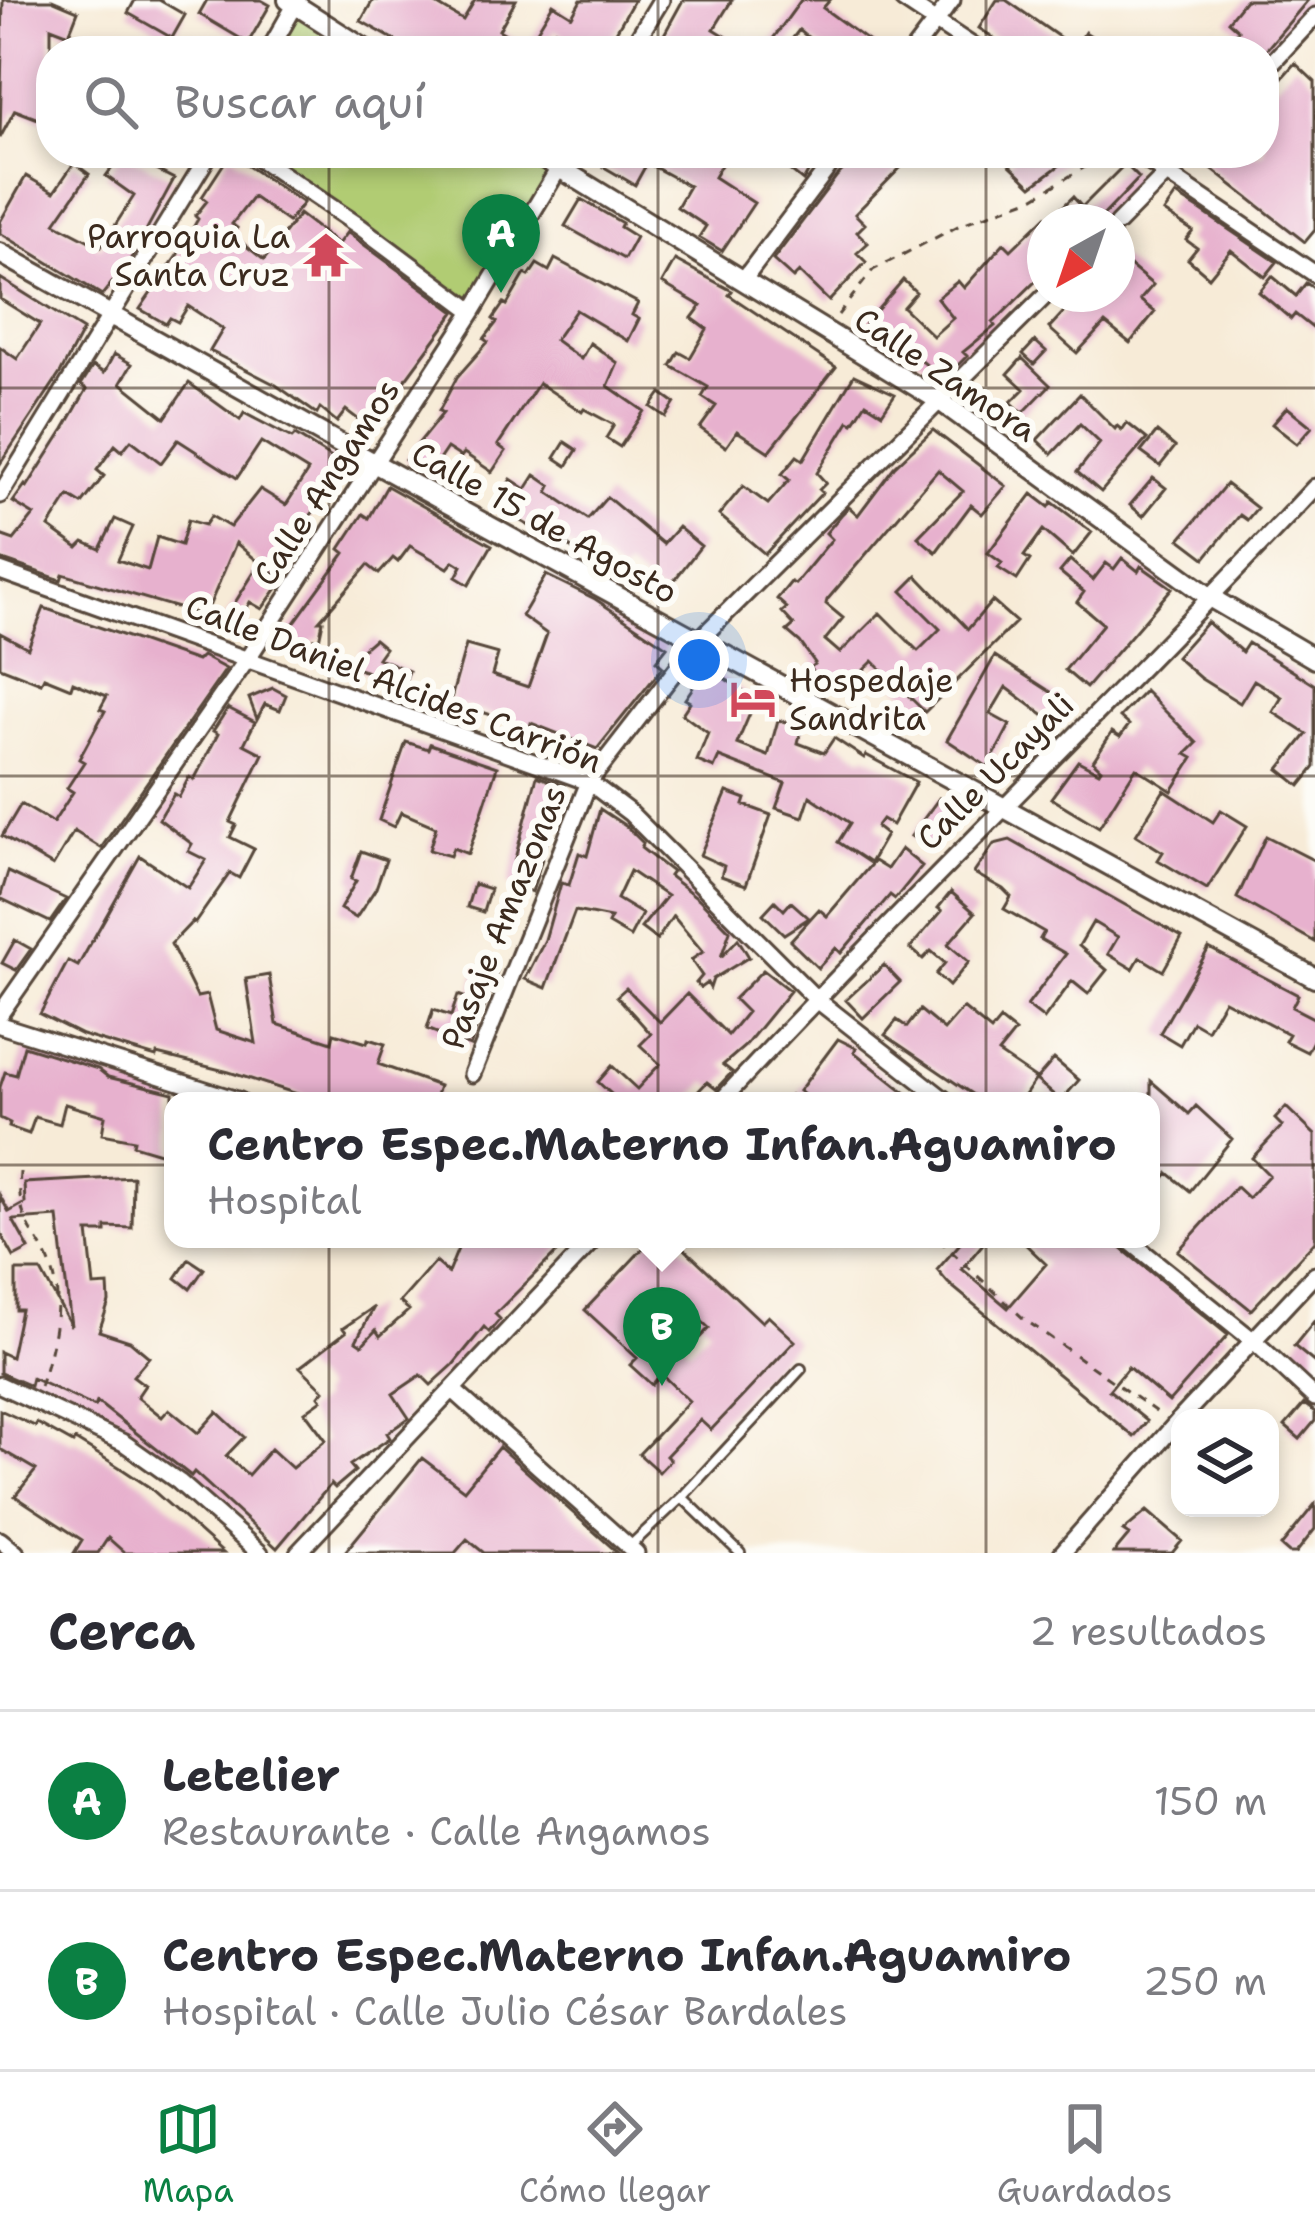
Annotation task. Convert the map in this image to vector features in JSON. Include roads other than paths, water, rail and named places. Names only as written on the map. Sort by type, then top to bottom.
[{"type":"street","points":[[639,36],[661,0]]},
{"type":"street","points":[[903,0],[957,36]]},
{"type":"street","points":[[925,36],[952,0]]},
{"type":"street","points":[[277,36],[294,2],[345,36]]},
{"type":"street","points":[[1279,54],[1315,16]]},
{"type":"street","points":[[0,495],[201,168]]},
{"type":"street","points":[[273,168],[473,311]]},
{"type":"street","name":"Calle Angamos","points":[[0,1014],[248,658],[473,311],[558,168]]},
{"type":"street","name":"Calle Zamora","points":[[575,168],[940,401],[1211,598],[1315,659]]},
{"type":"street","points":[[744,279],[827,168]]},
{"type":"street","points":[[1160,168],[1315,274]]},
{"type":"street","points":[[1135,206],[1173,168]]},
{"type":"street","name":"Calle 15 de Agosto","points":[[0,253],[1315,978]]},
{"type":"street","name":"Pasaje Amazonas","points":[[472,1074],[589,782],[699,640],[1029,312]]},
{"type":"street","name":"Calle Ucayali","points":[[729,1092],[1000,807],[1211,598],[1315,487]]},
{"type":"street","name":"Calle Daniel Alcides Carrión","points":[[0,571],[589,782],[630,813],[816,998],[935,1092]]},
{"type":"street","points":[[0,1025],[212,1092]]},
{"type":"street","points":[[298,1553],[586,1248]]},
{"type":"street","points":[[1138,1248],[1315,1397]]},
{"type":"street","points":[[1191,1409],[1315,1274]]},
{"type":"street","points":[[0,1385],[124,1443],[178,1482],[260,1553]]},
{"type":"street","points":[[453,1390],[633,1550]]},
{"type":"street","points":[[1062,1553],[1171,1430]]},
{"type":"street","points":[[0,1540],[16,1553]]},
{"type":"lane","points":[[633,1550],[801,1369]]},
{"type":"lane","points":[[682,1497],[740,1553]]},
{"type":"place","name":"Parroquia La Santa Cruz","points":[[326,255]]},
{"type":"place","name":"Letelier","points":[[501,293]]},
{"type":"place","name":"Hospedaje Sandrita","points":[[753,699]]},
{"type":"place","name":"Centro Espec.Materno Infan.Aguamiro","points":[[662,1386]]}]
